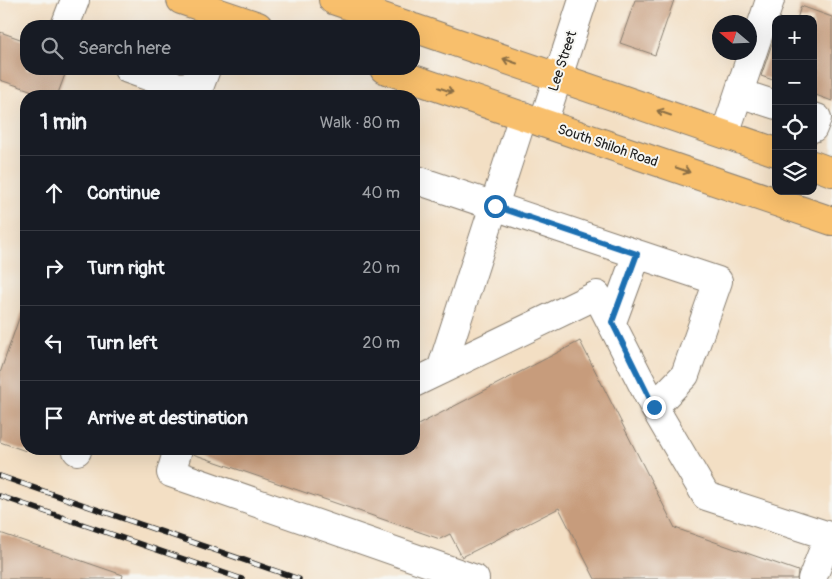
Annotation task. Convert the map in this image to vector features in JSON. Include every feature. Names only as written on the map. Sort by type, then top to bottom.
[{"type":"main road","points":[[181,0],[242,20]]},
{"type":"main road","points":[[333,0],[391,20]]},
{"type":"main road","points":[[420,30],[772,151]]},
{"type":"main road","name":"South Shiloh Road","points":[[402,75],[832,221]]},
{"type":"street","points":[[67,20],[75,0]]},
{"type":"street","name":"Lee Street","points":[[441,370],[495,206],[533,119],[557,77],[583,0]]},
{"type":"street","points":[[725,134],[770,0]]},
{"type":"street","points":[[145,75],[179,87],[199,83]]},
{"type":"street","points":[[739,93],[772,104]]},
{"type":"street","points":[[420,184],[495,206],[718,281],[685,375],[654,407]]},
{"type":"street","points":[[612,322],[637,254]]},
{"type":"street","points":[[420,380],[597,295],[654,407],[706,496],[830,537],[812,579]]},
{"type":"street","points":[[176,455],[170,473],[475,579]]},
{"type":"building","points":[[635,0],[674,0],[655,55],[620,43]]},
{"type":"building","points":[[801,6],[832,17],[832,101],[817,95],[817,15],[798,15]]},
{"type":"building","points":[[0,32],[20,39],[20,75],[65,75],[59,90],[30,90],[0,80]]},
{"type":"building","points":[[772,44],[772,80],[761,76]]},
{"type":"building","points":[[20,316],[20,449],[0,442],[0,373]]},
{"type":"building","points":[[580,341],[675,528],[798,571],[797,579],[595,579],[559,508],[462,557],[450,534],[440,539],[196,455],[420,455],[420,424]]},
{"type":"building","points":[[0,533],[123,575],[122,579],[0,579]]},
{"type":"railway","points":[[0,476],[299,579]]},
{"type":"railway","points":[[0,496],[242,579]]},
{"type":"route","points":[[495,206],[637,254],[612,322],[654,407]]}]
